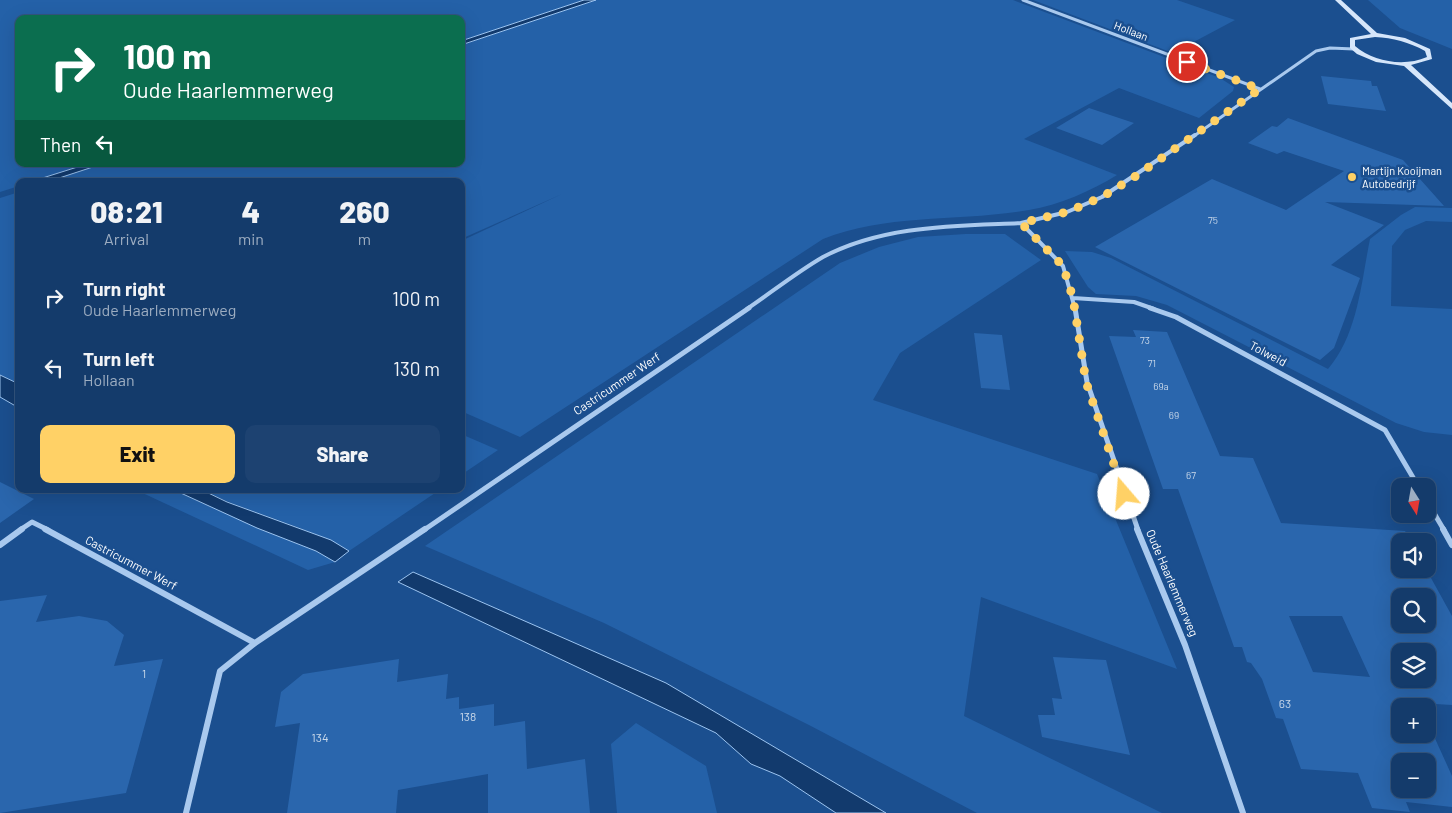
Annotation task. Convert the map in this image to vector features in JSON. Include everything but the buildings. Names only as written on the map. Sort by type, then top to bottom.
[{"type":"main road","points":[[1338,0],[1376,35]]},
{"type":"main road","points":[[1376,35],[1411,42],[1428,50],[1431,54],[1430,58],[1425,62],[1406,64],[1374,58],[1354,49],[1350,43],[1352,39],[1376,35]]},
{"type":"main road","points":[[1406,64],[1452,107]]},
{"type":"street","name":"Hollaan","points":[[1023,0],[1260,89]]},
{"type":"street","points":[[1021,223],[1067,212],[1102,197],[1136,176],[1316,51],[1330,48],[1354,49]]},
{"type":"street","name":"Oude Haarlemmerweg","points":[[1021,223],[1063,266],[1073,298],[1086,382],[1130,512],[1185,645],[1243,813]]},
{"type":"street","name":"Castricummer Werf","points":[[186,813],[220,671],[255,642],[398,548],[822,258],[843,246],[885,235],[936,228],[1021,223]]},
{"type":"street","name":"Tolweid","points":[[1073,298],[1134,302],[1176,317],[1385,430],[1413,478]]},
{"type":"street","points":[[1436,517],[1452,545]]},
{"type":"street","name":"Castricummer Werf","points":[[0,545],[32,522],[255,642]]},
{"type":"shaded area","points":[[0,0],[584,0],[465,40],[465,15],[15,15],[15,167],[77,167],[42,178],[15,178],[15,187],[0,192]]},
{"type":"shaded area","points":[[584,0],[596,0],[465,44],[465,40]]},
{"type":"shaded area","points":[[596,0],[1013,0],[1220,78],[1234,87],[1233,91],[1199,118],[1119,88],[1024,139],[1117,175],[1107,181],[1074,197],[1040,208],[1003,214],[873,225],[823,239],[520,437],[465,413],[465,239],[562,194],[465,237],[465,178],[59,178],[93,167],[465,167],[465,44]]},
{"type":"shaded area","points":[[1033,0],[1177,0],[1235,20],[1173,53]]},
{"type":"shaded area","points":[[1368,0],[1452,0],[1452,49],[1400,28]]},
{"type":"shaded area","points":[[77,167],[93,167],[59,178],[43,178]]},
{"type":"shaded area","points":[[15,193],[15,382],[0,375],[0,198]]},
{"type":"shaded area","points":[[1415,207],[1452,208],[1452,222],[1426,221],[1405,230],[1392,246],[1391,306],[1452,309],[1452,435],[1424,432],[1396,423],[1167,305],[1136,296],[1096,294],[1088,287],[1065,251],[1092,252],[1111,258],[1328,369],[1346,340],[1352,324],[1361,290],[1370,239],[1401,215]]},
{"type":"shaded area","points":[[1005,234],[1041,260],[900,353],[873,400],[1097,474],[1177,669],[981,597],[964,716],[1162,813],[977,813],[809,725],[604,623],[425,546],[840,263],[879,247],[918,237]]},
{"type":"shaded area","points":[[0,375],[15,382],[15,406],[0,397]]},
{"type":"shaded area","points":[[465,436],[498,450],[465,472]]},
{"type":"shaded area","points":[[143,493],[181,493],[257,528],[316,551],[335,562],[308,570]]},
{"type":"shaded area","points":[[181,493],[208,493],[227,502],[331,540],[349,551],[335,562],[316,551],[257,528]]},
{"type":"shaded area","points":[[209,493],[435,493],[349,551],[313,533]]},
{"type":"shaded area","points":[[413,572],[666,683],[886,813],[836,813],[780,776],[751,764],[716,733],[398,582]]},
{"type":"shaded area","points":[[636,723],[706,766],[717,813],[617,813],[611,744]]},
{"type":"place","name":"Martijn Kooijman Autobedrijf","points":[[1352,177]]},
{"type":"route","points":[[1124,494],[1086,382],[1073,298],[1063,266],[1021,223],[1067,212],[1085,206],[1102,197],[1136,176],[1260,89],[1187,62]]}]
